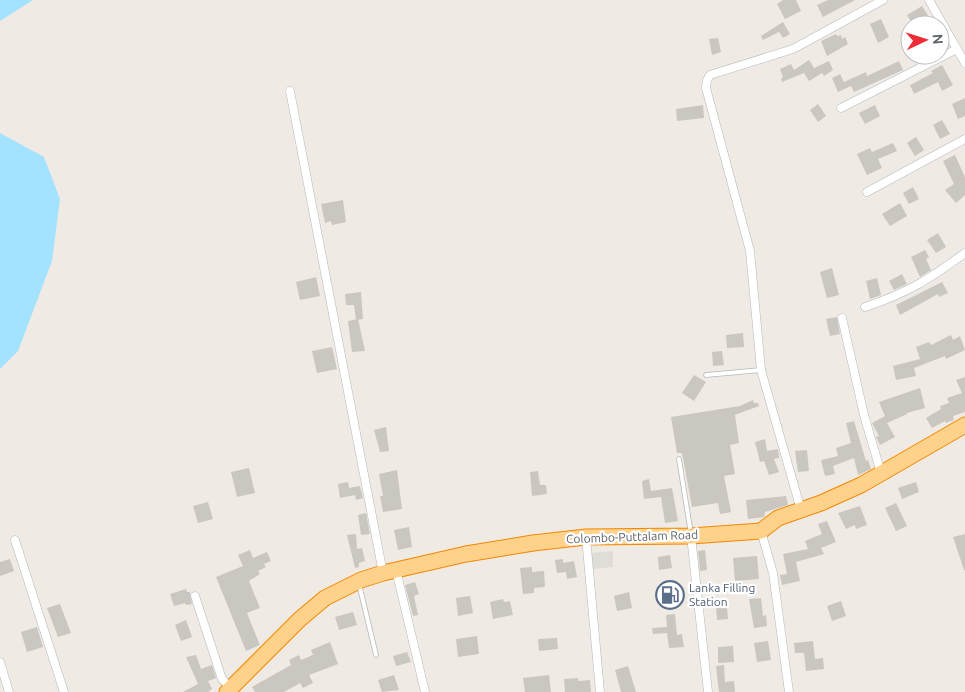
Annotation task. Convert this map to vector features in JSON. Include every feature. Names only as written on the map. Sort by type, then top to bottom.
[{"type":"highway","points":[[761,532],[778,518],[845,492],[965,425]]},
{"type":"highway","name":"Colombo-Puttalam Road","points":[[229,690],[319,604],[359,582],[390,571],[466,554],[586,537],[691,536],[761,532]]},
{"type":"street","points":[[801,510],[761,370],[750,251],[706,88],[707,80],[710,75],[793,49],[883,0]]},
{"type":"street","points":[[929,0],[965,63]]},
{"type":"street","points":[[841,108],[957,49]]},
{"type":"street","points":[[290,91],[390,571],[425,692]]},
{"type":"street","points":[[867,192],[965,139]]},
{"type":"street","points":[[865,307],[897,296],[920,285],[965,253]]},
{"type":"street","points":[[842,318],[864,415],[881,473]]},
{"type":"street","points":[[761,532],[773,573],[789,692]]},
{"type":"street","points":[[691,536],[708,692]]},
{"type":"street","points":[[586,537],[600,692]]},
{"type":"street","points":[[14,540],[64,692]]},
{"type":"street","points":[[195,596],[222,679],[229,690]]},
{"type":"street","points":[[0,662],[9,692]]},
{"type":"lane","points":[[706,375],[761,370]]},
{"type":"lane","points":[[679,459],[691,536]]},
{"type":"lane","points":[[359,582],[376,654]]},
{"type":"shaded area","points":[[613,551],[613,567],[592,569],[591,553]]},
{"type":"water","points":[[0,0],[33,0],[0,21]]},
{"type":"water","points":[[0,133],[44,157],[60,199],[52,261],[18,351],[0,369]]},
{"type":"building","points":[[783,0],[796,0],[801,11],[785,19],[777,4]]},
{"type":"building","points":[[828,0],[855,0],[823,17],[817,5]]},
{"type":"building","points":[[922,6],[928,15],[907,15]]},
{"type":"building","points":[[881,19],[889,37],[878,43],[870,24]]},
{"type":"building","points":[[783,22],[790,34],[783,38],[779,32],[763,40],[761,36]]},
{"type":"building","points":[[836,34],[837,36],[841,35],[842,39],[845,37],[848,44],[827,56],[821,41]]},
{"type":"building","points":[[718,38],[721,52],[712,55],[709,39]]},
{"type":"building","points":[[809,60],[814,68],[829,61],[833,70],[824,76],[822,73],[809,81],[804,73],[782,82],[781,79],[783,77],[780,69],[791,64],[794,70]]},
{"type":"building","points":[[899,61],[903,70],[854,92],[851,86],[838,92],[832,78],[840,74],[844,82],[866,72],[867,76]]},
{"type":"building","points":[[942,65],[953,85],[942,91],[938,82],[914,94],[910,85],[933,73],[931,71]]},
{"type":"building","points":[[965,98],[965,116],[958,119],[952,104]]},
{"type":"building","points":[[818,104],[826,116],[818,122],[810,110]]},
{"type":"building","points":[[703,105],[704,118],[677,121],[676,109]]},
{"type":"building","points":[[875,105],[880,116],[865,124],[859,113]]},
{"type":"building","points":[[942,120],[950,134],[940,139],[933,125]]},
{"type":"building","points":[[916,137],[924,150],[915,156],[907,143]]},
{"type":"building","points":[[893,143],[897,151],[878,159],[882,168],[867,175],[857,154],[870,148],[872,152]]},
{"type":"building","points":[[955,155],[965,177],[965,195],[956,203],[945,190],[954,184],[943,161]]},
{"type":"building","points":[[913,187],[919,199],[909,204],[903,193]]},
{"type":"building","points":[[343,200],[346,222],[332,225],[331,221],[325,223],[321,204]]},
{"type":"building","points":[[900,203],[907,216],[890,226],[882,214]]},
{"type":"building","points":[[938,233],[946,247],[936,253],[927,240]]},
{"type":"building","points":[[925,250],[929,257],[926,259],[931,270],[920,277],[911,257]]},
{"type":"building","points":[[832,268],[839,295],[827,298],[820,272]]},
{"type":"building","points":[[902,274],[907,284],[894,290],[889,281]]},
{"type":"building","points":[[316,277],[320,296],[300,300],[296,282]]},
{"type":"building","points":[[877,278],[881,295],[870,299],[866,281]]},
{"type":"building","points":[[942,282],[948,293],[939,297],[938,294],[900,315],[896,305]]},
{"type":"building","points":[[361,292],[363,319],[356,320],[354,305],[346,305],[345,294]]},
{"type":"building","points":[[837,317],[840,334],[830,336],[826,319]]},
{"type":"building","points":[[358,319],[365,351],[352,352],[348,321]]},
{"type":"building","points":[[743,333],[744,347],[727,348],[726,335]]},
{"type":"building","points":[[951,335],[953,340],[960,336],[965,350],[946,359],[945,356],[914,368],[916,376],[896,380],[893,366],[920,359],[916,347],[929,342],[931,345]]},
{"type":"building","points":[[332,347],[337,369],[317,373],[312,351]]},
{"type":"building","points":[[722,351],[724,365],[713,366],[712,352]]},
{"type":"building","points":[[694,375],[706,382],[694,401],[682,393]]},
{"type":"building","points":[[965,377],[965,412],[953,416],[954,420],[946,423],[945,421],[932,428],[926,418],[941,409],[940,406],[949,403],[947,398],[962,393],[956,380]]},
{"type":"building","points":[[920,388],[925,408],[907,413],[887,423],[895,437],[880,445],[876,437],[879,436],[872,423],[885,416],[879,402]]},
{"type":"building","points":[[753,400],[759,406],[735,415],[739,443],[730,445],[735,474],[724,476],[731,512],[720,514],[718,503],[692,507],[682,453],[677,453],[671,417],[740,406]]},
{"type":"building","points":[[854,421],[866,461],[868,460],[871,469],[858,475],[854,458],[833,466],[835,474],[825,476],[821,460],[838,456],[836,448],[851,443],[846,423]]},
{"type":"building","points":[[386,427],[389,451],[380,452],[374,430]]},
{"type":"building","points":[[765,439],[767,451],[778,449],[779,458],[774,459],[779,472],[769,475],[764,461],[760,462],[755,442]]},
{"type":"building","points":[[807,450],[809,471],[798,472],[795,451]]},
{"type":"building","points":[[249,468],[255,493],[237,497],[231,472]]},
{"type":"building","points":[[397,470],[402,509],[383,512],[380,496],[383,496],[379,474]]},
{"type":"building","points":[[538,471],[540,485],[546,485],[547,494],[532,496],[530,472]]},
{"type":"building","points":[[649,479],[651,491],[672,488],[678,521],[665,523],[661,497],[644,499],[642,481]]},
{"type":"building","points":[[348,482],[349,488],[360,486],[363,498],[356,500],[355,495],[340,498],[338,484]]},
{"type":"building","points":[[916,482],[919,492],[902,499],[898,488]]},
{"type":"building","points":[[786,496],[788,505],[765,512],[764,517],[748,519],[746,500]]},
{"type":"building","points":[[208,502],[213,519],[198,523],[193,506]]},
{"type":"building","points":[[896,503],[907,526],[896,531],[885,508]]},
{"type":"building","points":[[860,506],[867,525],[856,529],[855,525],[846,529],[838,513]]},
{"type":"building","points":[[366,513],[370,534],[361,535],[358,515]]},
{"type":"building","points":[[827,521],[836,542],[821,548],[824,554],[796,562],[800,581],[782,585],[780,575],[787,574],[783,554],[808,549],[805,541],[822,534],[818,524]]},
{"type":"building","points":[[409,527],[412,547],[398,550],[394,530]]},
{"type":"building","points":[[356,534],[357,549],[362,548],[365,561],[359,563],[359,567],[355,568],[347,535]]},
{"type":"building","points":[[965,534],[965,570],[964,570],[953,537]]},
{"type":"building","points":[[250,550],[253,558],[267,552],[271,561],[264,564],[266,567],[258,571],[260,574],[249,581],[260,608],[247,613],[260,645],[246,651],[216,577],[243,566],[238,555]]},
{"type":"building","points":[[705,550],[707,570],[700,571],[698,551]]},
{"type":"building","points":[[670,555],[672,568],[659,570],[658,557]]},
{"type":"building","points":[[757,556],[759,579],[735,581],[733,558]]},
{"type":"building","points":[[10,559],[14,571],[0,576],[0,562]]},
{"type":"building","points":[[563,559],[563,563],[574,561],[577,577],[567,579],[566,572],[557,573],[555,560]]},
{"type":"building","points":[[532,567],[532,572],[544,571],[545,587],[534,588],[534,593],[523,594],[520,568]]},
{"type":"building","points":[[415,582],[419,594],[414,596],[418,615],[413,616],[405,585]]},
{"type":"building","points":[[186,589],[187,592],[190,592],[192,604],[186,605],[185,603],[174,606],[170,594]]},
{"type":"building","points":[[629,592],[632,608],[617,611],[614,596]]},
{"type":"building","points":[[470,596],[473,613],[458,616],[456,598]]},
{"type":"building","points":[[761,598],[763,616],[766,615],[767,626],[754,628],[749,599]]},
{"type":"building","points":[[503,599],[504,602],[510,601],[513,615],[493,619],[490,602]]},
{"type":"building","points":[[841,601],[846,616],[832,621],[827,606]]},
{"type":"building","points":[[60,604],[71,633],[58,637],[47,608]]},
{"type":"building","points":[[727,606],[728,619],[717,620],[716,607]]},
{"type":"building","points":[[353,612],[357,625],[339,630],[335,617]]},
{"type":"building","points":[[675,614],[677,635],[682,634],[684,647],[669,648],[667,633],[653,634],[652,628],[667,627],[666,615]]},
{"type":"building","points":[[186,620],[192,637],[181,641],[175,625]]},
{"type":"building","points":[[37,627],[43,647],[27,652],[21,632]]},
{"type":"building","points":[[477,636],[479,654],[458,657],[456,639]]},
{"type":"building","points":[[557,638],[558,649],[539,651],[538,639]]},
{"type":"building","points":[[768,641],[771,660],[757,662],[754,643]]},
{"type":"building","points":[[813,641],[815,659],[823,658],[824,669],[806,671],[804,653],[795,653],[794,643]]},
{"type":"building","points":[[330,642],[338,664],[309,675],[313,683],[303,688],[300,683],[284,692],[255,692],[252,687],[291,665],[289,660],[299,655],[301,660],[313,655],[311,650]]},
{"type":"building","points":[[733,646],[734,662],[718,663],[718,647]]},
{"type":"building","points":[[407,652],[411,662],[396,666],[393,656]]},
{"type":"building","points":[[196,655],[201,669],[212,665],[216,678],[208,681],[212,689],[208,692],[183,692],[198,684],[186,657]]},
{"type":"building","points":[[724,665],[725,682],[734,681],[735,692],[719,692],[716,666]]},
{"type":"building","points":[[628,666],[636,692],[621,692],[615,670]]},
{"type":"building","points":[[394,675],[399,690],[382,692],[378,680]]},
{"type":"building","points":[[549,675],[551,692],[525,692],[523,678]]},
{"type":"building","points":[[578,678],[578,681],[590,680],[591,692],[565,692],[564,679]]},
{"type":"place","name":"Lanka Filling Station","points":[[670,595]]}]
